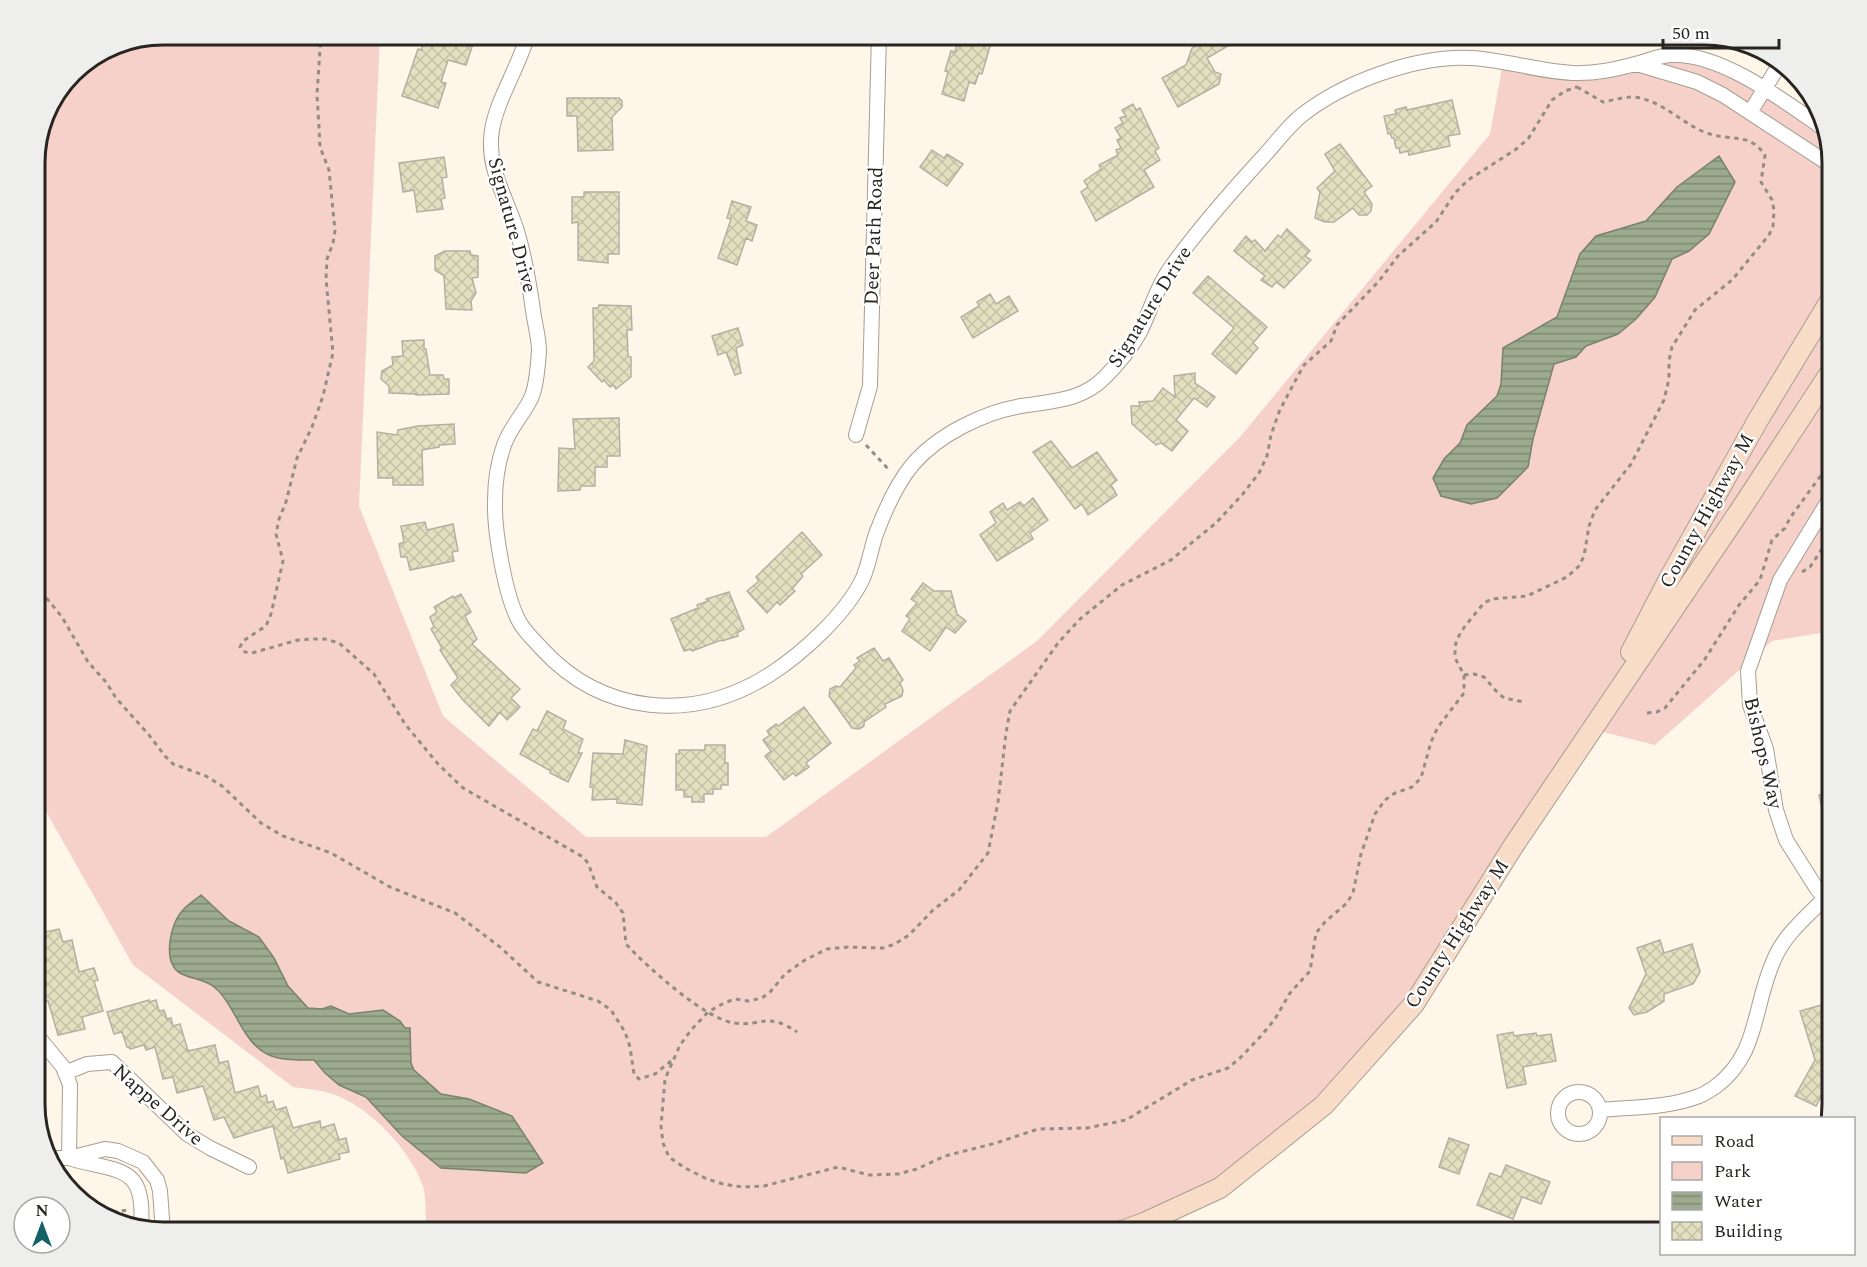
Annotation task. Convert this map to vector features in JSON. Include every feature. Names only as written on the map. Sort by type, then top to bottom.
[{"type":"main road","name":"County Highway M","points":[[1591,729],[1669,579],[1741,449],[1822,316]]},
{"type":"main road","name":"County Highway M","points":[[1159,1222],[1220,1188],[1324,1106],[1414,1004],[1514,845],[1822,387]]},
{"type":"street","name":"Signature Drive","points":[[524,45],[517,67],[496,112],[491,143],[493,169],[517,230],[539,347],[531,398],[504,442],[497,476],[496,529],[505,576],[520,623],[559,667],[580,681],[614,698],[633,704],[705,702],[739,690],[772,674],[815,639],[854,594],[862,581],[875,537],[900,482],[919,457],[935,443],[974,421],[998,411],[1060,401],[1086,392],[1103,380],[1139,332],[1165,275],[1218,207],[1299,117],[1338,92],[1419,62],[1471,58],[1546,72],[1586,74],[1606,72],[1669,54],[1704,58],[1765,88],[1814,122]]},
{"type":"street","name":"Deer Path Road","points":[[856,435],[870,386],[879,45]]},
{"type":"street","points":[[1637,64],[1697,82],[1750,111],[1822,159]]},
{"type":"street","points":[[1750,111],[1776,70]]},
{"type":"street","name":"Bishops Way","points":[[1822,513],[1780,580],[1748,671],[1750,705],[1766,749],[1776,810],[1786,840],[1822,893]]},
{"type":"street","points":[[1600,1110],[1678,1103],[1702,1096],[1722,1081],[1740,1062],[1749,1043],[1773,960],[1791,931],[1822,907]]},
{"type":"street","points":[[45,1045],[63,1066],[70,1085],[69,1158]]},
{"type":"street","name":"Nappe Drive","points":[[65,1073],[87,1064],[112,1062],[187,1134],[249,1167]]},
{"type":"street","points":[[58,1158],[69,1158],[105,1149],[132,1155],[143,1161],[157,1180],[163,1222]]},
{"type":"street","points":[[69,1158],[119,1170],[129,1175],[141,1194],[141,1220]]},
{"type":"street","points":[[141,1194],[160,1191]]},
{"type":"path","points":[[320,45],[317,95],[320,147],[329,170],[334,231],[333,243],[327,259],[326,279],[333,353],[312,427],[297,458],[286,502],[279,519],[276,534],[283,561],[271,614],[266,626],[243,641],[240,647],[245,652],[252,653],[298,640],[325,639],[339,643],[374,674],[405,724],[454,780],[468,791],[583,857],[588,863],[597,887],[616,903],[623,913],[626,944],[666,982],[708,1012],[735,1023],[776,1020],[797,1032]]},
{"type":"path","points":[[1577,87],[1603,102],[1630,96],[1641,98],[1661,106],[1708,134],[1750,140],[1765,154],[1761,182],[1772,200],[1774,210],[1773,226],[1769,235],[1732,280],[1695,310],[1672,347],[1669,379],[1664,400],[1631,464],[1595,510],[1589,526],[1584,556],[1579,566],[1567,577],[1527,596],[1492,599],[1476,610],[1457,639],[1455,658],[1464,675],[1464,693],[1438,727],[1431,742],[1421,778],[1412,787],[1395,793],[1385,800],[1375,814],[1361,854],[1353,893],[1347,903],[1316,933],[1310,971],[1290,993],[1275,1019],[1228,1068],[1191,1080],[1126,1120],[1087,1128],[1038,1129],[945,1156],[917,1169],[898,1174],[869,1175],[838,1167],[764,1186],[723,1184],[685,1168],[669,1157],[663,1143],[664,1079],[672,1059],[686,1037],[708,1012],[735,999],[762,998],[785,974],[826,949],[883,948],[896,944],[959,890],[988,853],[998,802],[1010,711],[1052,651],[1080,619],[1122,585],[1170,560],[1215,523],[1242,495],[1259,473],[1267,456],[1279,412],[1304,365],[1331,341],[1337,325],[1379,281],[1398,256],[1436,222],[1468,180],[1528,139],[1552,100],[1565,91],[1577,87]]},
{"type":"path","points":[[856,435],[900,482]]},
{"type":"path","points":[[1647,713],[1665,708],[1705,659],[1739,605],[1760,580],[1772,540],[1785,528],[1822,475]]},
{"type":"path","points":[[45,596],[62,617],[88,662],[173,764],[206,776],[222,786],[261,823],[283,836],[331,853],[390,887],[455,913],[500,947],[538,982],[598,1001],[611,1010],[625,1032],[634,1074],[639,1079],[655,1074],[672,1059]]},
{"type":"path","points":[[1464,675],[1474,674],[1484,677],[1504,698],[1524,702]]},
{"type":"path","points":[[116,1212],[142,1210]]},
{"type":"green space","points":[[163,45],[380,45],[359,506],[443,716],[586,837],[766,837],[1037,641],[1240,437],[1490,134],[1503,63],[1546,72],[1704,58],[1815,123],[1821,147],[1822,163],[1822,633],[1772,641],[1655,745],[1591,729],[1414,1004],[1324,1105],[1220,1188],[1142,1222],[426,1222],[424,1191],[417,1173],[400,1146],[377,1121],[351,1102],[338,1096],[293,1087],[133,965],[45,810],[45,155],[54,118],[69,91],[85,74],[104,61],[132,49]]},
{"type":"water","points":[[1719,156],[1735,182],[1709,234],[1689,251],[1672,259],[1655,297],[1636,319],[1618,334],[1586,346],[1576,357],[1554,364],[1533,439],[1528,467],[1497,498],[1471,504],[1441,496],[1433,478],[1444,459],[1460,443],[1467,425],[1497,396],[1501,384],[1503,348],[1557,317],[1580,254],[1596,236],[1646,221],[1677,187]]},
{"type":"water","points":[[201,895],[229,921],[259,937],[274,958],[288,986],[308,1008],[322,1009],[331,1006],[349,1014],[383,1010],[400,1021],[405,1028],[410,1028],[411,1063],[414,1070],[441,1094],[469,1099],[512,1116],[543,1163],[526,1173],[441,1168],[402,1136],[366,1097],[339,1085],[314,1060],[276,1057],[259,1048],[251,1041],[218,990],[174,968],[170,942],[175,924],[185,908]]},
{"type":"building","points":[[423,45],[473,45],[466,65],[448,60],[441,82],[446,83],[438,108],[402,96],[418,49],[421,50]]},
{"type":"building","points":[[957,45],[990,46],[982,74],[979,73],[975,84],[969,82],[964,101],[942,94],[951,51],[955,52]]},
{"type":"building","points":[[1198,45],[1228,46],[1207,58],[1215,72],[1221,74],[1219,84],[1178,107],[1162,78],[1186,65],[1192,48]]},
{"type":"building","points":[[567,98],[619,98],[622,101],[622,107],[612,117],[613,150],[578,151],[577,116],[567,116]]},
{"type":"building","points":[[1452,100],[1460,134],[1448,136],[1450,146],[1409,155],[1408,151],[1400,153],[1399,148],[1396,148],[1394,138],[1390,133],[1388,134],[1384,116],[1396,114],[1395,110],[1406,107],[1407,110]]},
{"type":"building","points":[[1133,104],[1136,110],[1140,108],[1159,148],[1155,151],[1160,160],[1144,170],[1154,187],[1096,221],[1081,192],[1088,187],[1084,181],[1101,169],[1099,165],[1118,155],[1116,150],[1121,148],[1117,140],[1121,138],[1115,128],[1123,123],[1120,118],[1126,116],[1122,110]]},
{"type":"building","points":[[1340,144],[1372,186],[1364,192],[1372,204],[1371,211],[1367,215],[1359,215],[1353,208],[1334,222],[1325,222],[1315,218],[1320,192],[1317,188],[1335,171],[1325,154]]},
{"type":"building","points":[[932,150],[944,158],[947,154],[963,164],[947,186],[920,167]]},
{"type":"building","points":[[444,157],[447,177],[442,178],[445,198],[441,199],[443,209],[417,212],[414,190],[403,192],[399,163]]},
{"type":"building","points":[[584,192],[619,192],[619,254],[608,254],[608,263],[578,260],[578,222],[572,223],[572,197],[584,197]]},
{"type":"building","points":[[732,201],[751,207],[746,221],[757,225],[752,241],[746,238],[737,265],[718,258],[731,219],[727,218]]},
{"type":"building","points":[[1287,229],[1310,251],[1305,256],[1311,260],[1284,288],[1276,282],[1272,287],[1261,280],[1265,276],[1234,251],[1246,236],[1252,242],[1255,240],[1265,251],[1278,235],[1281,237]]},
{"type":"building","points":[[445,251],[470,251],[471,255],[478,256],[478,277],[472,278],[476,293],[471,301],[472,310],[446,309],[444,276],[435,270],[435,256]]},
{"type":"building","points":[[1208,276],[1267,327],[1253,343],[1258,348],[1236,374],[1212,354],[1234,328],[1193,293]]},
{"type":"building","points":[[990,294],[996,304],[1009,296],[1018,311],[973,338],[961,317],[979,306],[977,302]]},
{"type":"building","points":[[599,305],[631,306],[632,330],[627,330],[631,377],[616,389],[613,385],[610,387],[604,380],[602,382],[588,367],[594,361],[593,308],[598,308]]},
{"type":"building","points":[[738,328],[743,345],[736,348],[741,373],[735,375],[726,352],[718,355],[712,336]]},
{"type":"building","points":[[424,340],[430,375],[443,375],[444,379],[449,379],[449,394],[389,393],[389,386],[381,379],[382,371],[393,365],[392,357],[403,356],[402,341]]},
{"type":"building","points":[[1195,373],[1195,383],[1215,397],[1207,407],[1194,398],[1176,420],[1188,431],[1172,451],[1161,443],[1156,445],[1132,424],[1131,406],[1140,406],[1139,402],[1153,401],[1163,388],[1175,397],[1174,376]]},
{"type":"building","points":[[619,418],[620,456],[607,456],[607,467],[595,467],[595,486],[581,486],[580,490],[558,491],[559,448],[575,449],[573,419]]},
{"type":"building","points":[[454,424],[455,444],[439,445],[439,447],[422,450],[423,485],[393,485],[393,478],[378,478],[377,432],[397,435],[398,430],[418,426]]},
{"type":"building","points":[[1051,441],[1072,468],[1097,452],[1117,480],[1111,485],[1117,495],[1088,515],[1082,504],[1075,509],[1033,452]]},
{"type":"building","points":[[1033,498],[1048,520],[1030,533],[1033,539],[997,561],[980,535],[996,523],[990,512],[1003,503],[1007,510],[1020,502],[1024,506]]},
{"type":"building","points":[[425,522],[427,530],[453,524],[458,551],[452,552],[454,561],[410,570],[407,557],[401,557],[399,544],[404,542],[401,526]]},
{"type":"building","points":[[802,532],[822,555],[801,574],[803,576],[792,589],[795,591],[780,605],[777,602],[767,613],[747,591],[759,581],[756,577]]},
{"type":"building","points":[[923,583],[934,591],[951,591],[957,614],[966,621],[955,633],[946,627],[930,651],[902,631],[910,619],[906,616],[917,603],[911,599]]},
{"type":"building","points":[[729,592],[744,629],[737,633],[738,636],[692,651],[691,649],[684,651],[671,619],[698,608],[697,605],[708,601],[706,599]]},
{"type":"building","points":[[461,594],[471,612],[465,616],[477,639],[472,644],[520,689],[511,698],[520,707],[507,720],[500,712],[489,726],[451,685],[458,678],[440,650],[442,648],[431,629],[434,627],[430,617],[437,612],[434,607]]},
{"type":"building","points":[[874,648],[883,661],[889,658],[903,680],[900,683],[903,690],[902,696],[885,704],[886,707],[864,722],[864,726],[859,729],[852,728],[829,696],[830,689],[840,687],[856,668],[854,665],[860,661],[857,658]]},
{"type":"building","points":[[804,707],[831,743],[806,763],[809,767],[796,776],[793,773],[784,780],[765,756],[771,751],[763,740],[770,735],[767,731]]},
{"type":"building","points":[[547,711],[566,721],[563,729],[583,739],[578,753],[582,753],[568,782],[520,754],[533,729],[537,731]]},
{"type":"building","points":[[625,740],[647,746],[642,805],[617,803],[617,799],[592,800],[593,788],[590,787],[593,753],[623,754]]},
{"type":"building","points":[[705,745],[725,745],[728,785],[721,785],[721,789],[713,789],[713,794],[704,794],[704,802],[692,802],[692,797],[684,797],[684,790],[676,790],[676,754],[679,754],[679,750],[705,750]]},
{"type":"building","points":[[1822,794],[1822,809],[1819,795]]},
{"type":"building","points":[[59,929],[63,942],[72,940],[79,972],[94,968],[98,980],[94,981],[103,1011],[82,1017],[85,1029],[58,1035],[48,1001],[45,1002],[45,932]]},
{"type":"building","points":[[1660,940],[1664,953],[1692,944],[1700,972],[1693,984],[1664,994],[1664,1001],[1647,1012],[1634,1015],[1629,1008],[1646,974],[1637,948]]},
{"type":"building","points":[[149,1000],[149,1002],[156,1000],[159,1011],[164,1010],[167,1019],[171,1018],[173,1026],[180,1024],[188,1051],[215,1045],[219,1063],[228,1061],[235,1093],[258,1086],[261,1097],[266,1095],[268,1103],[273,1101],[276,1110],[286,1107],[293,1128],[320,1121],[321,1128],[334,1124],[339,1140],[346,1138],[349,1152],[339,1154],[340,1159],[288,1173],[284,1158],[281,1159],[273,1126],[234,1138],[224,1117],[214,1120],[203,1086],[177,1093],[173,1077],[163,1079],[155,1047],[146,1050],[144,1045],[130,1049],[127,1047],[122,1032],[114,1034],[107,1012]]},
{"type":"building","points":[[1822,1005],[1822,1094],[1816,1106],[1795,1096],[1815,1060],[1800,1011]]},
{"type":"building","points":[[1513,1032],[1514,1036],[1536,1033],[1537,1036],[1551,1034],[1556,1061],[1523,1067],[1526,1084],[1507,1088],[1497,1035]]},
{"type":"building","points":[[1449,1138],[1469,1145],[1459,1174],[1439,1167]]},
{"type":"building","points":[[1506,1165],[1550,1182],[1541,1204],[1522,1197],[1513,1219],[1477,1205],[1490,1173],[1501,1177]]}]
